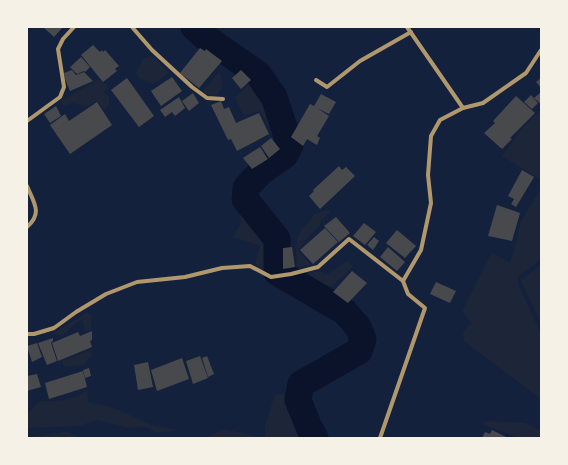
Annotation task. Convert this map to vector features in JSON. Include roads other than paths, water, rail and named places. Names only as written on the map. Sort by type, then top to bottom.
[{"type":"street","points":[[27,121],[60,96],[64,88],[58,49],[63,39],[74,27]]},
{"type":"street","points":[[132,27],[152,50],[192,87],[207,98],[223,99]]},
{"type":"street","points":[[407,27],[463,108]]},
{"type":"street","points":[[316,80],[326,87],[360,62],[411,32]]},
{"type":"street","points":[[402,281],[421,250],[431,203],[428,175],[431,136],[440,120],[463,108],[483,103],[526,73],[541,50]]},
{"type":"street","points":[[27,186],[37,209],[33,222],[27,228]]},
{"type":"street","points":[[27,334],[34,334],[54,328],[76,312],[106,294],[137,282],[185,277],[222,268],[250,266],[271,277],[291,274],[318,267],[349,239],[402,281],[408,294],[425,308],[380,438]]},
{"type":"waterway","points":[[194,27],[205,37],[258,74],[274,97],[290,145],[285,155],[262,171],[246,188],[245,199],[277,239],[277,272],[345,312],[358,327],[363,339],[359,351],[301,384],[298,400],[315,438]]}]
